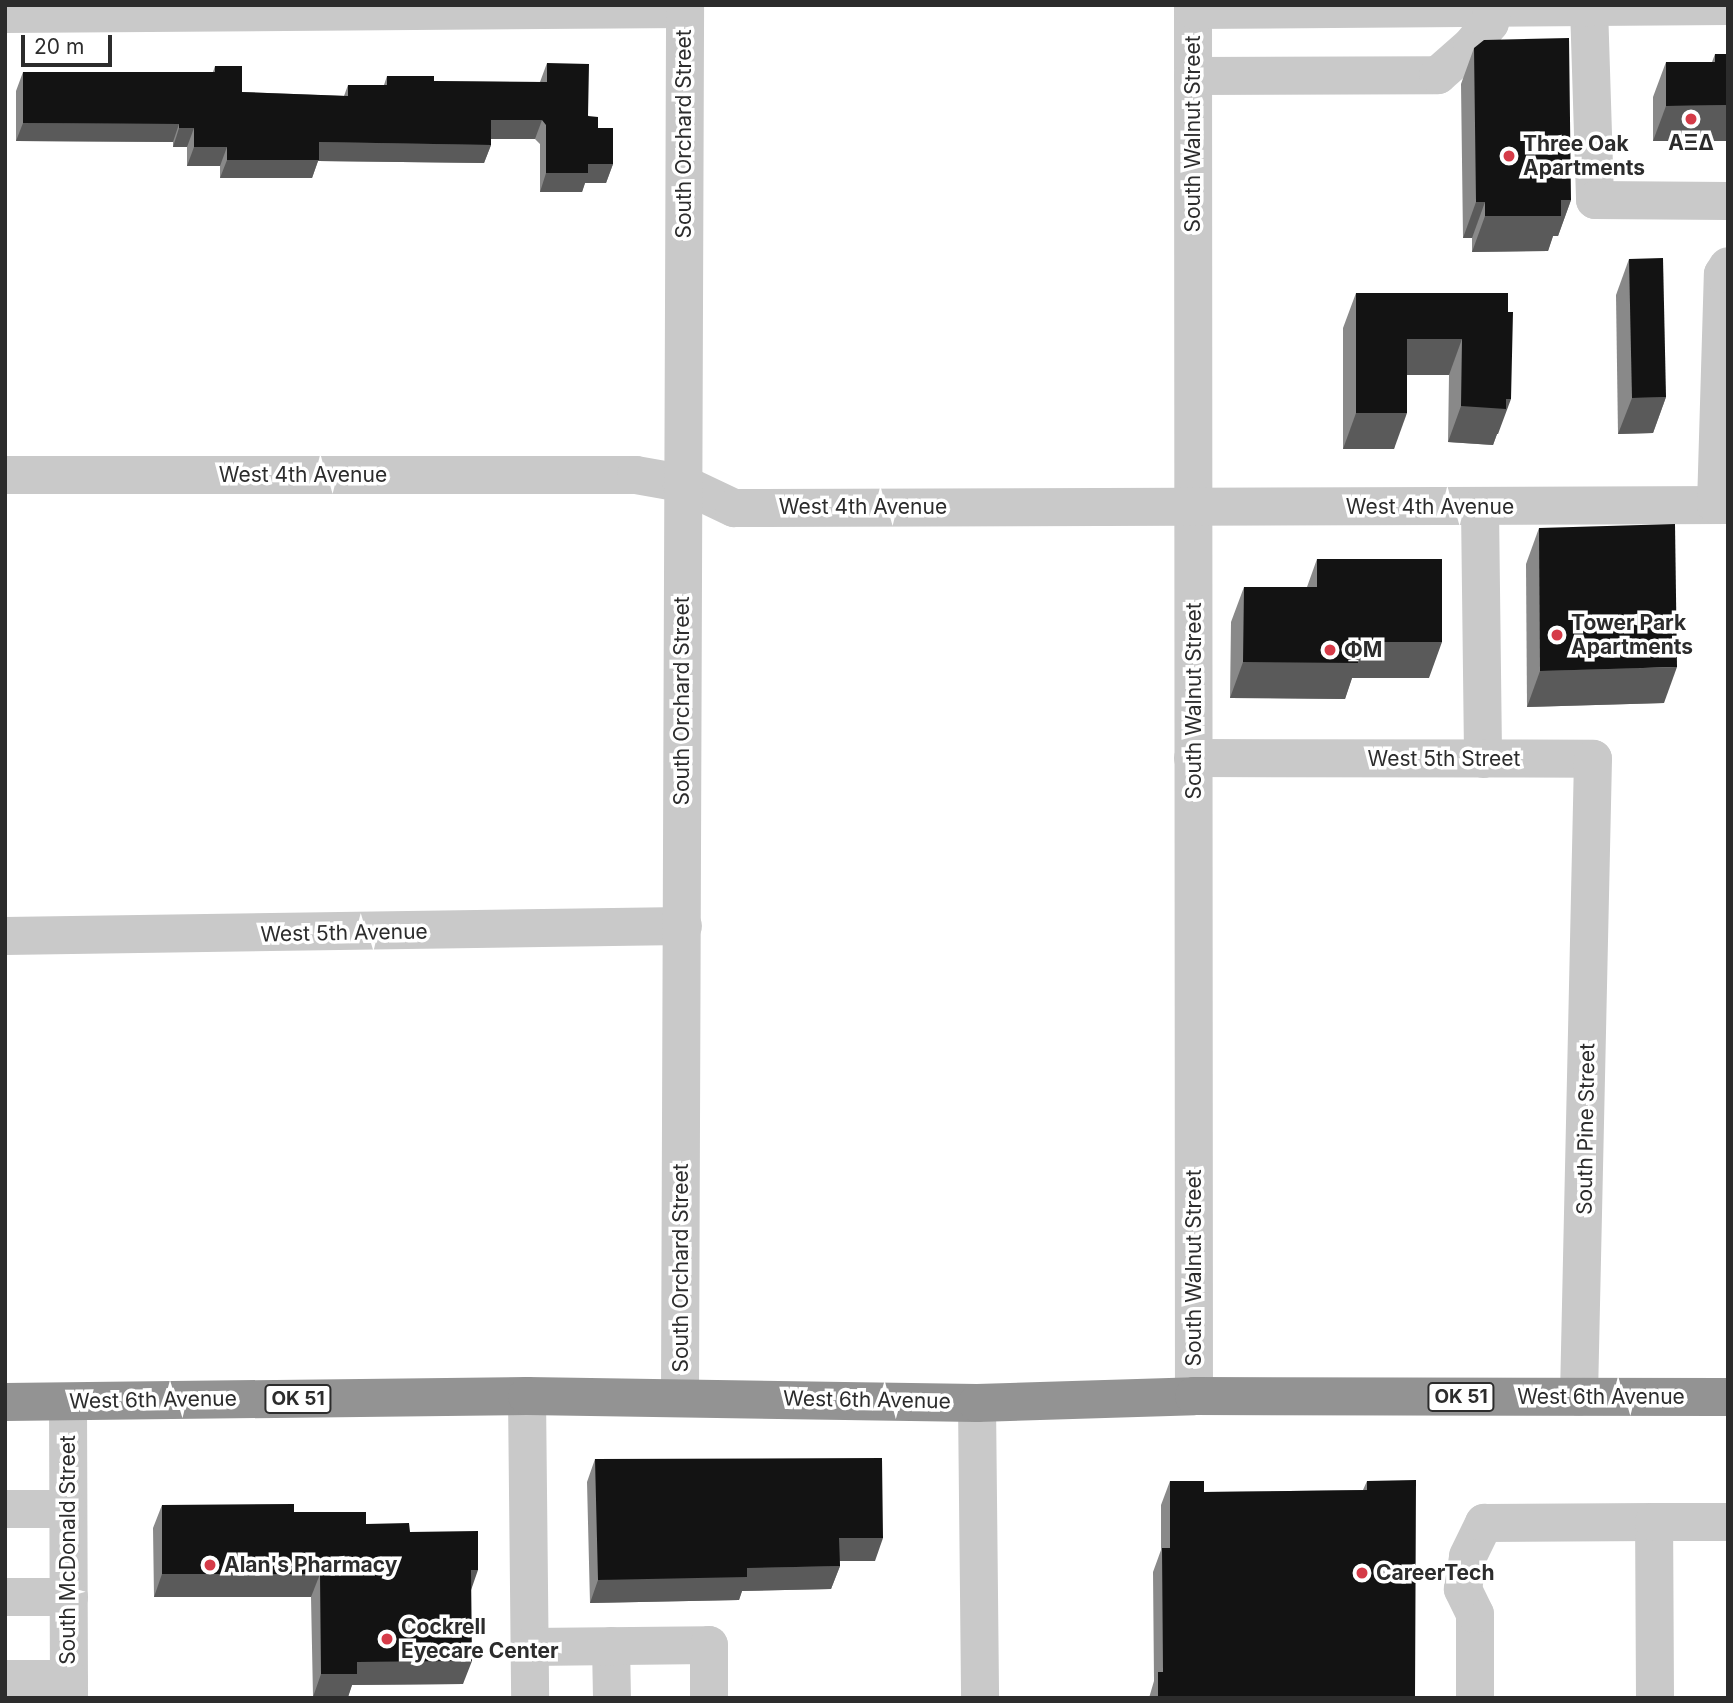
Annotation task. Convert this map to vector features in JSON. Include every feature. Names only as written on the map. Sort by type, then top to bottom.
[{"type":"highway","name":"West 6th Avenue","points":[[5,1402],[527,1396],[977,1402],[1194,1396],[1728,1397]]},
{"type":"street","points":[[1193,8],[1728,6]]},
{"type":"street","points":[[5,14],[685,7]]},
{"type":"street","name":"South Orchard Street","points":[[680,1396],[683,926],[681,483],[685,7]]},
{"type":"street","points":[[1609,7],[1595,200],[1728,201]]},
{"type":"street","name":"South Walnut Street","points":[[1193,8],[1194,1396]]},
{"type":"street","points":[[1193,76],[1438,75],[1490,23],[1493,8]]},
{"type":"street","points":[[1722,505],[1723,274],[1728,266]]},
{"type":"street","name":"West 4th Avenue","points":[[5,475],[636,475],[681,483],[734,508],[1193,505],[1480,508],[1722,505]]},
{"type":"street","points":[[1480,508],[1483,759]]},
{"type":"street","name":"West 5th Street","points":[[1193,758],[1592,759],[1592,861]]},
{"type":"street","name":"South Pine Street","points":[[1579,1397],[1592,861]]},
{"type":"street","name":"West 5th Avenue","points":[[5,936],[683,926]]},
{"type":"street","points":[[527,1396],[530,1698]]},
{"type":"street","name":"South McDonald Street","points":[[68,1402],[69,1688]]},
{"type":"street","points":[[977,1402],[981,1698]]},
{"type":"street","points":[[5,1510],[68,1510]]},
{"type":"street","points":[[1654,1522],[1655,1698]]},
{"type":"street","points":[[1475,1698],[1475,1614],[1463,1588],[1468,1556],[1484,1523],[1728,1522]]},
{"type":"street","points":[[5,1597],[69,1597]]},
{"type":"street","points":[[530,1647],[709,1645],[709,1698]]},
{"type":"street","points":[[611,1646],[612,1698]]},
{"type":"street","points":[[5,1679],[69,1688]]},
{"type":"building","name":"Three Oak Apartments","points":[[1569,38],[1571,200],[1561,200],[1561,216],[1485,216],[1485,202],[1476,202],[1474,48],[1484,40]]},
{"type":"building","points":[[1715,54],[1728,54],[1728,105],[1666,106],[1666,62],[1715,62]]},
{"type":"building","points":[[547,63],[589,64],[588,116],[598,117],[598,128],[613,128],[613,164],[588,164],[588,173],[546,173],[546,125],[542,120],[491,120],[491,145],[319,142],[319,160],[227,160],[227,147],[194,147],[194,128],[179,128],[179,124],[23,123],[23,72],[215,72],[215,66],[242,66],[242,92],[348,96],[348,85],[387,85],[387,76],[434,76],[434,81],[547,82]]},
{"type":"building","points":[[1663,258],[1666,397],[1632,398],[1629,259]]},
{"type":"building","points":[[1356,293],[1508,293],[1508,312],[1513,312],[1511,399],[1506,399],[1506,409],[1461,406],[1462,339],[1407,339],[1407,413],[1356,413]]},
{"type":"building","points":[[1675,524],[1677,667],[1540,671],[1539,528]]},
{"type":"building","points":[[1317,559],[1442,559],[1442,642],[1358,642],[1358,663],[1243,662],[1244,587],[1317,587]]},
{"type":"building","points":[[882,1458],[883,1538],[839,1538],[840,1566],[747,1568],[747,1577],[598,1580],[595,1459]]},
{"type":"building","points":[[1416,1480],[1415,1698],[1158,1698],[1158,1672],[1163,1672],[1162,1548],[1170,1548],[1170,1481],[1204,1481],[1204,1492],[1367,1490],[1367,1481]]},
{"type":"building","points":[[294,1504],[294,1512],[366,1512],[366,1524],[409,1523],[410,1532],[478,1531],[478,1570],[471,1570],[472,1661],[357,1662],[357,1674],[321,1674],[320,1574],[162,1574],[162,1505]]},
{"type":"place","name":"ΑΞΔ","points":[[1691,119]]},
{"type":"place","name":"Three Oak Apartments","points":[[1509,156]]},
{"type":"place","name":"Tower Park Apartments","points":[[1557,635]]},
{"type":"place","name":"ΦΜ","points":[[1330,650]]},
{"type":"place","name":"Alan's Pharmacy","points":[[210,1565]]},
{"type":"place","name":"CareerTech","points":[[1362,1573]]},
{"type":"place","name":"Cockrell Eyecare Center","points":[[387,1639]]}]
